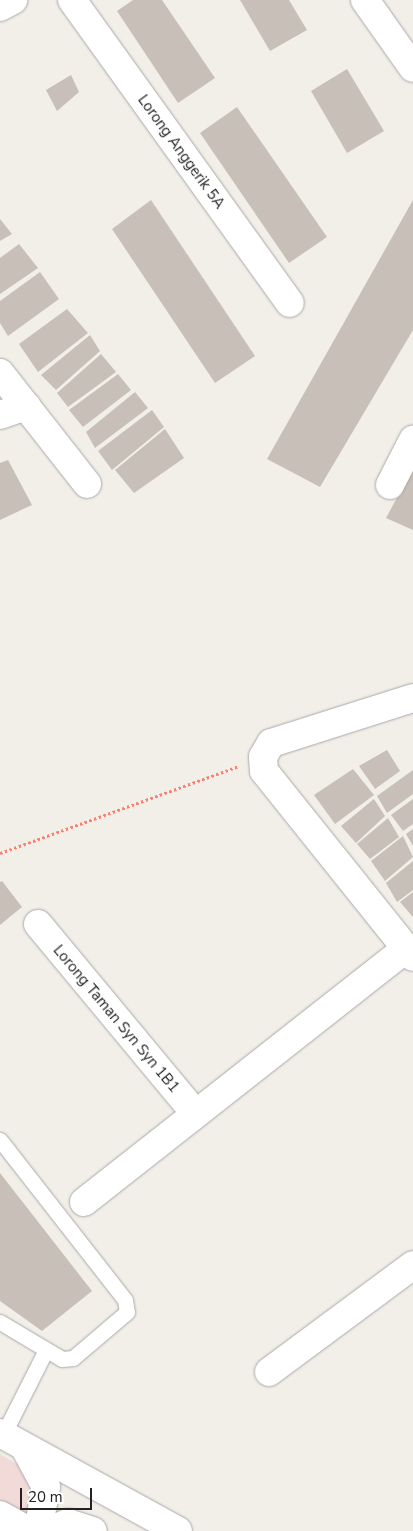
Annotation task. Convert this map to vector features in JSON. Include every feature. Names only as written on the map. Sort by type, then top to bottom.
[{"type":"street","points":[[0,6],[13,0]]},
{"type":"street","name":"Lorong Anggerik 5A","points":[[72,0],[290,303]]},
{"type":"street","points":[[365,0],[413,68]]},
{"type":"street","points":[[0,373],[87,484]]},
{"type":"street","points":[[0,415],[26,406]]},
{"type":"street","points":[[390,485],[413,440]]},
{"type":"street","points":[[84,1202],[195,1113],[410,953],[264,771],[263,757],[271,743],[413,698]]},
{"type":"street","name":"Lorong Taman Syn Syn 1B1","points":[[38,924],[195,1113]]},
{"type":"street","points":[[270,1372],[413,1265]]},
{"type":"street","points":[[9,1439],[46,1487],[38,1531]]},
{"type":"street","points":[[9,1439],[178,1531]]},
{"type":"street","points":[[0,1515],[28,1531]]},
{"type":"street","points":[[49,1531],[68,1523],[93,1531]]},
{"type":"lane","points":[[0,1140],[125,1300],[127,1312],[73,1358],[62,1359],[0,1322]]},
{"type":"lane","points":[[9,1439],[46,1350]]},
{"type":"path","points":[[0,854],[263,757]]},
{"type":"shaded area","points":[[0,1454],[32,1473],[66,1531],[0,1531]]},
{"type":"building","points":[[133,0],[162,0],[215,78],[178,103],[117,11]]},
{"type":"building","points":[[240,0],[289,0],[307,30],[270,51]]},
{"type":"building","points":[[347,69],[384,131],[347,153],[311,91]]},
{"type":"building","points":[[71,75],[79,92],[57,111],[46,90]]},
{"type":"building","points":[[237,107],[327,237],[289,263],[200,133]]},
{"type":"building","points":[[151,200],[255,356],[215,383],[112,229]]},
{"type":"building","points":[[413,200],[413,330],[320,487],[267,459]]},
{"type":"building","points":[[0,219],[12,234],[0,241]]},
{"type":"building","points":[[19,244],[38,268],[0,294],[0,258]]},
{"type":"building","points":[[40,272],[59,299],[8,336],[0,323],[0,301]]},
{"type":"building","points":[[67,309],[88,333],[38,372],[19,344]]},
{"type":"building","points":[[90,335],[100,351],[56,390],[41,375]]},
{"type":"building","points":[[101,354],[116,372],[68,407],[57,393]]},
{"type":"building","points":[[118,374],[131,390],[83,427],[69,410]]},
{"type":"building","points":[[135,392],[148,408],[95,448],[86,432]]},
{"type":"building","points":[[152,410],[164,427],[112,470],[98,451]]},
{"type":"building","points":[[165,429],[184,458],[134,493],[115,470]]},
{"type":"building","points":[[8,460],[32,505],[0,520],[0,463]]},
{"type":"building","points":[[413,468],[413,530],[386,518]]},
{"type":"building","points":[[387,750],[400,771],[375,789],[359,766]]},
{"type":"building","points":[[353,769],[374,795],[335,824],[314,795]]},
{"type":"building","points":[[413,770],[413,794],[387,813],[377,796]]},
{"type":"building","points":[[374,799],[385,816],[356,843],[341,826]]},
{"type":"building","points":[[413,799],[413,824],[403,831],[391,815]]},
{"type":"building","points":[[388,818],[399,837],[370,859],[357,844]]},
{"type":"building","points":[[413,829],[413,846],[406,834]]},
{"type":"building","points":[[403,836],[413,857],[385,881],[371,861]]},
{"type":"building","points":[[413,861],[413,890],[397,902],[386,883]]},
{"type":"building","points":[[2,881],[22,907],[0,925],[0,882]]},
{"type":"building","points":[[413,892],[413,917],[400,902]]},
{"type":"building","points":[[0,1173],[92,1291],[42,1331],[0,1301]]}]
